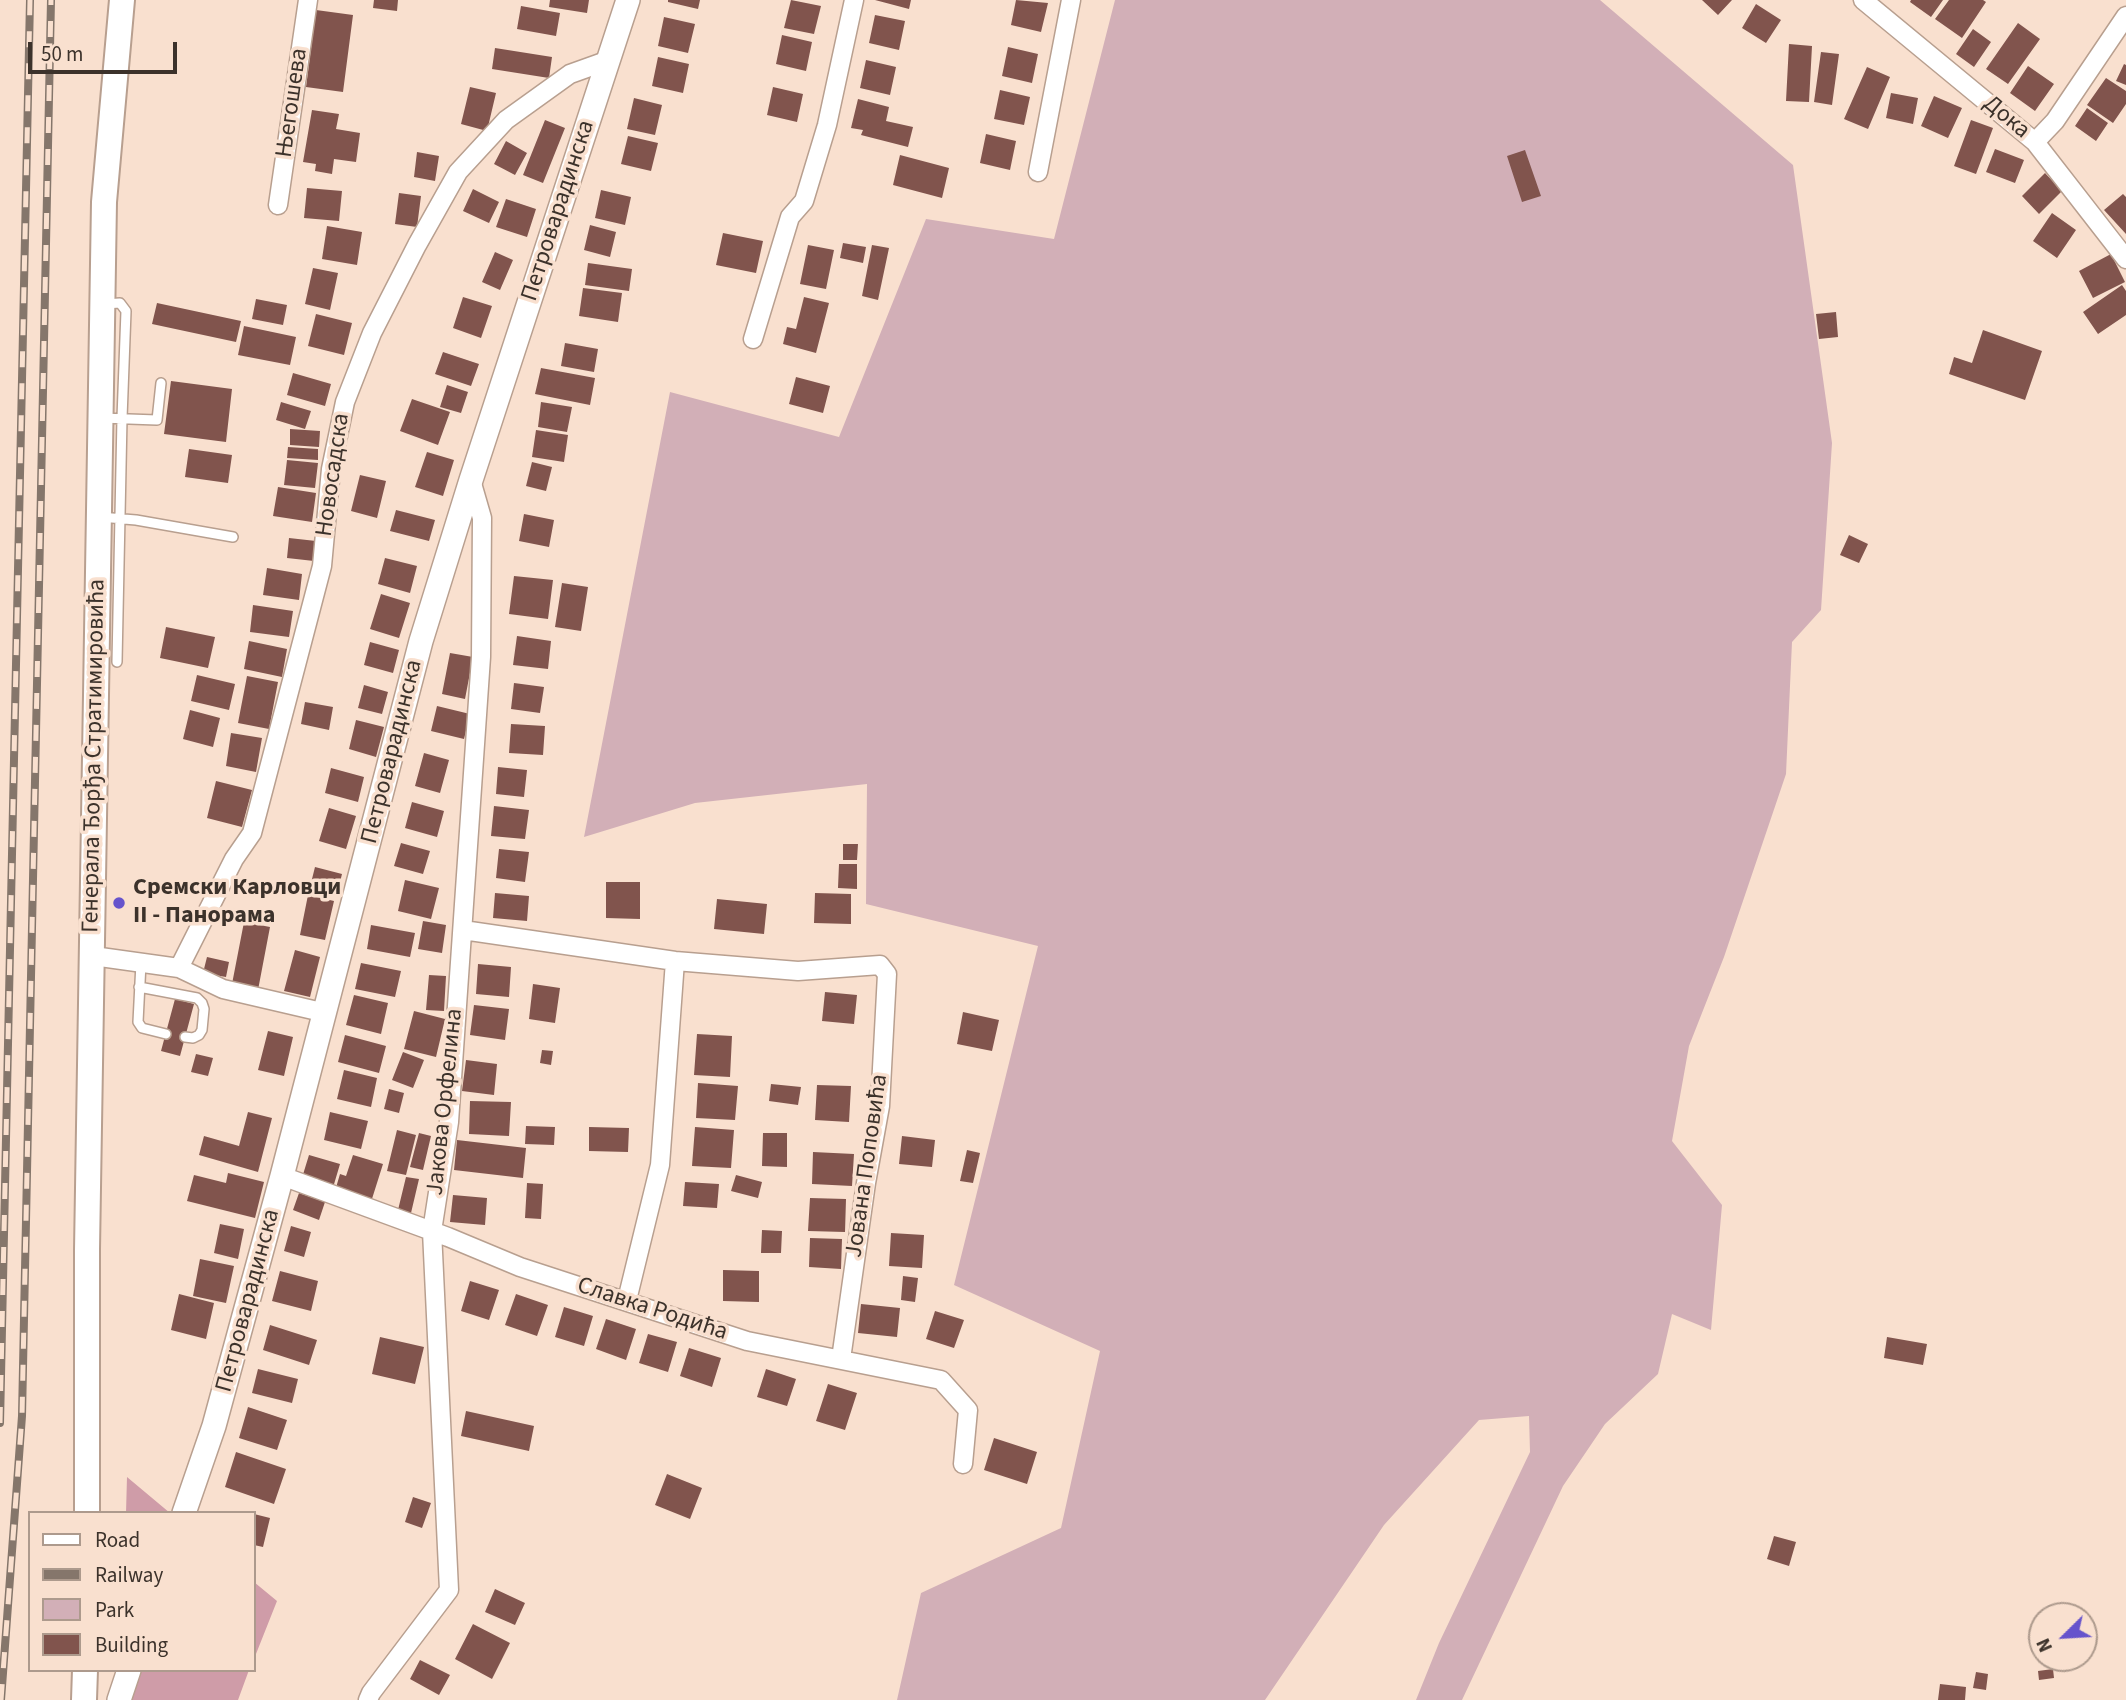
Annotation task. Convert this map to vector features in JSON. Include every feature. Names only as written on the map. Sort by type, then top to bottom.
[{"type":"main road","name":"Генерала Ђорђа Стратимировића","points":[[87,1511],[87,1249],[93,956],[111,418],[102,304],[104,202],[122,0]]},
{"type":"main road","points":[[84,1700],[85,1672]]},
{"type":"street","name":"Његошева","points":[[278,205],[308,0]]},
{"type":"street","name":"Петроварадинска","points":[[185,1511],[214,1426],[282,1176],[421,641],[628,0]]},
{"type":"street","points":[[753,339],[790,216],[804,201],[827,125],[854,0]]},
{"type":"street","points":[[1038,172],[1071,0]]},
{"type":"street","name":"Дока","points":[[1863,0],[2035,142],[2126,259]]},
{"type":"street","points":[[2035,142],[2056,121],[2126,16]]},
{"type":"street","name":"Новосадска","points":[[179,968],[234,859],[252,832],[322,566],[331,469],[345,402],[372,333],[458,172],[506,120],[570,74],[609,60]]},
{"type":"street","name":"Јакова Орфелина","points":[[368,1700],[449,1590],[432,1231],[449,1122],[481,657],[482,518],[471,480]]},
{"type":"street","points":[[463,930],[675,961],[660,1165],[626,1300]]},
{"type":"street","points":[[93,956],[179,968],[223,989],[326,1013]]},
{"type":"street","name":"Јована Поповића","points":[[675,961],[798,971],[880,965],[887,974],[880,1106],[866,1183],[841,1359]]},
{"type":"street","name":"Славка Родића","points":[[282,1176],[432,1231],[520,1267],[747,1340],[941,1380],[968,1410],[963,1464]]},
{"type":"street","points":[[119,1700],[128,1672]]},
{"type":"lane","points":[[111,418],[157,419],[161,383]]},
{"type":"lane","points":[[117,662],[109,517],[233,537]]},
{"type":"lane","points":[[141,963],[138,1023],[142,1028],[166,1034]]},
{"type":"lane","points":[[139,987],[197,998],[202,1003],[202,1030],[193,1038],[185,1037]]},
{"type":"green space","points":[[1115,0],[1600,0],[1793,165],[1832,443],[1821,610],[1792,642],[1786,774],[1724,957],[1689,1046],[1672,1141],[1722,1205],[1711,1330],[1672,1314],[1658,1374],[1605,1424],[1563,1486],[1462,1700],[1416,1700],[1439,1643],[1530,1452],[1529,1416],[1479,1420],[1384,1525],[1265,1700],[897,1700],[921,1593],[1061,1528],[1100,1351],[954,1285],[1038,946],[866,904],[867,784],[695,803],[584,837],[670,392],[839,437],[926,219],[1054,239]]},
{"type":"shaded area","points":[[127,1477],[168,1511],[126,1511]]},
{"type":"shaded area","points":[[256,1584],[277,1601],[256,1654]]},
{"type":"shaded area","points":[[123,1672],[248,1672],[238,1700],[123,1700]]},
{"type":"building","points":[[374,0],[398,0],[397,11],[373,8]]},
{"type":"building","points":[[550,0],[589,0],[587,13],[549,7]]},
{"type":"building","points":[[668,0],[700,0],[698,9]]},
{"type":"building","points":[[791,0],[821,6],[814,34],[784,28]]},
{"type":"building","points":[[875,0],[911,0],[909,9]]},
{"type":"building","points":[[1016,0],[1048,3],[1041,32],[1011,25]]},
{"type":"building","points":[[1702,0],[1732,0],[1718,15]]},
{"type":"building","points":[[1943,0],[1931,17],[1910,2]]},
{"type":"building","points":[[1949,0],[1986,2],[1962,38],[1935,19]]},
{"type":"building","points":[[1756,4],[1781,20],[1766,43],[1742,28]]},
{"type":"building","points":[[521,6],[560,13],[556,36],[517,29]]},
{"type":"building","points":[[316,10],[353,15],[343,92],[306,87]]},
{"type":"building","points":[[875,15],[905,21],[899,50],[869,43]]},
{"type":"building","points":[[664,17],[695,24],[688,53],[658,46]]},
{"type":"building","points":[[2018,23],[2040,39],[2008,84],[1986,69]]},
{"type":"building","points":[[1973,29],[1991,42],[1974,67],[1956,54]]},
{"type":"building","points":[[782,35],[812,42],[806,71],[776,64]]},
{"type":"building","points":[[1789,44],[1812,46],[1809,102],[1786,101]]},
{"type":"building","points":[[1008,47],[1038,54],[1032,83],[1002,76]]},
{"type":"building","points":[[495,48],[552,57],[549,78],[492,69]]},
{"type":"building","points":[[1821,52],[1839,54],[1832,105],[1814,102]]},
{"type":"building","points":[[658,57],[689,64],[683,93],[652,86]]},
{"type":"building","points":[[866,60],[896,67],[890,95],[860,88]]},
{"type":"building","points":[[2124,64],[2126,65],[2126,85],[2116,81]]},
{"type":"building","points":[[2028,66],[2054,84],[2035,111],[2010,93]]},
{"type":"building","points":[[1867,67],[1890,77],[1868,129],[1844,119]]},
{"type":"building","points":[[2106,78],[2126,91],[2126,104],[2113,123],[2087,105]]},
{"type":"building","points":[[470,87],[496,93],[487,131],[461,124]]},
{"type":"building","points":[[773,87],[803,94],[797,122],[767,115]]},
{"type":"building","points":[[1000,90],[1030,97],[1024,125],[994,119]]},
{"type":"building","points":[[1891,93],[1918,98],[1913,124],[1886,118]]},
{"type":"building","points":[[1934,96],[1962,108],[1948,138],[1921,126]]},
{"type":"building","points":[[634,98],[662,105],[655,135],[627,129]]},
{"type":"building","points":[[858,99],[889,107],[886,121],[913,127],[908,147],[861,135],[863,130],[851,128]]},
{"type":"building","points":[[2087,108],[2108,123],[2096,141],[2075,126]]},
{"type":"building","points":[[312,110],[339,114],[336,129],[360,133],[356,162],[334,159],[332,174],[315,171],[316,164],[303,162]]},
{"type":"building","points":[[545,120],[565,128],[543,183],[523,175]]},
{"type":"building","points":[[1971,120],[1993,128],[1976,174],[1954,166]]},
{"type":"building","points":[[986,134],[1016,141],[1010,170],[980,163]]},
{"type":"building","points":[[628,136],[658,143],[651,171],[621,164]]},
{"type":"building","points":[[506,141],[527,153],[515,175],[494,164]]},
{"type":"building","points":[[1995,149],[2024,160],[2015,183],[1986,172]]},
{"type":"building","points":[[1525,150],[1541,196],[1522,202],[1507,156]]},
{"type":"building","points":[[417,152],[439,156],[435,181],[414,177]]},
{"type":"building","points":[[900,155],[949,168],[942,198],[893,185]]},
{"type":"building","points":[[2045,173],[2062,191],[2039,214],[2022,196]]},
{"type":"building","points":[[307,188],[342,191],[339,221],[304,218]]},
{"type":"building","points":[[473,189],[499,202],[489,223],[463,211]]},
{"type":"building","points":[[601,190],[631,197],[625,225],[595,218]]},
{"type":"building","points":[[399,193],[421,196],[417,227],[395,224]]},
{"type":"building","points":[[2123,194],[2126,197],[2126,234],[2104,210]]},
{"type":"building","points":[[506,199],[536,209],[527,237],[496,227]]},
{"type":"building","points":[[2052,213],[2076,230],[2057,258],[2033,241]]},
{"type":"building","points":[[590,225],[616,232],[610,257],[584,250]]},
{"type":"building","points":[[327,226],[362,232],[357,265],[322,259]]},
{"type":"building","points":[[723,233],[763,241],[756,273],[716,265]]},
{"type":"building","points":[[843,243],[866,247],[863,263],[840,258]]},
{"type":"building","points":[[808,245],[834,250],[826,289],[800,284]]},
{"type":"building","points":[[872,245],[889,248],[878,300],[862,296]]},
{"type":"building","points":[[495,252],[513,260],[500,290],[482,282]]},
{"type":"building","points":[[2111,254],[2125,282],[2093,298],[2079,271]]},
{"type":"building","points":[[588,263],[632,269],[629,291],[585,285]]},
{"type":"building","points":[[313,268],[338,273],[330,310],[305,304]]},
{"type":"building","points":[[2122,285],[2126,291],[2126,315],[2098,334],[2083,312]]},
{"type":"building","points":[[583,288],[622,293],[618,322],[579,316]]},
{"type":"building","points":[[463,297],[492,306],[481,338],[453,328]]},
{"type":"building","points":[[804,297],[829,303],[816,353],[783,344],[787,327],[796,329]]},
{"type":"building","points":[[256,299],[287,305],[283,325],[252,319]]},
{"type":"building","points":[[157,303],[241,321],[236,342],[152,324]]},
{"type":"building","points":[[1836,312],[1838,337],[1819,339],[1816,314]]},
{"type":"building","points":[[316,314],[352,323],[344,355],[308,346]]},
{"type":"building","points":[[244,326],[296,337],[290,365],[238,355]]},
{"type":"building","points":[[1983,330],[2042,351],[2025,400],[1949,374],[1954,357],[1972,363]]},
{"type":"building","points":[[565,343],[598,349],[594,372],[561,366]]},
{"type":"building","points":[[443,352],[479,364],[471,386],[435,374]]},
{"type":"building","points":[[541,368],[595,378],[590,405],[535,394]]},
{"type":"building","points":[[293,373],[331,384],[325,406],[287,395]]},
{"type":"building","points":[[796,377],[830,386],[823,413],[789,404]]},
{"type":"building","points":[[171,381],[232,389],[226,442],[164,434]]},
{"type":"building","points":[[447,385],[468,392],[461,413],[440,407]]},
{"type":"building","points":[[412,399],[450,412],[438,445],[400,431]]},
{"type":"building","points":[[281,402],[311,411],[305,429],[276,420]]},
{"type":"building","points":[[541,402],[572,407],[567,432],[538,427]]},
{"type":"building","points":[[290,429],[320,431],[319,447],[290,445]]},
{"type":"building","points":[[536,430],[568,435],[564,462],[532,457]]},
{"type":"building","points":[[288,447],[318,449],[318,460],[287,458]]},
{"type":"building","points":[[189,449],[232,455],[228,483],[185,477]]},
{"type":"building","points":[[427,452],[454,460],[443,496],[415,487]]},
{"type":"building","points":[[287,460],[318,463],[315,488],[284,485]]},
{"type":"building","points":[[532,462],[552,467],[546,491],[526,486]]},
{"type":"building","points":[[360,475],[386,481],[377,518],[351,511]]},
{"type":"building","points":[[278,487],[316,493],[312,522],[273,516]]},
{"type":"building","points":[[396,510],[435,520],[429,541],[390,531]]},
{"type":"building","points":[[524,514],[554,520],[549,547],[519,541]]},
{"type":"building","points":[[1849,535],[1868,544],[1859,563],[1840,555]]},
{"type":"building","points":[[289,538],[316,541],[314,561],[287,558]]},
{"type":"building","points":[[385,558],[417,566],[410,593],[378,584]]},
{"type":"building","points":[[267,568],[302,574],[299,600],[263,595]]},
{"type":"building","points":[[514,576],[553,580],[548,619],[509,614]]},
{"type":"building","points":[[562,583],[588,587],[581,631],[555,627]]},
{"type":"building","points":[[381,594],[410,603],[399,638],[370,629]]},
{"type":"building","points":[[253,605],[293,611],[289,637],[250,632]]},
{"type":"building","points":[[166,627],[215,637],[208,668],[160,658]]},
{"type":"building","points":[[517,636],[551,641],[548,669],[513,665]]},
{"type":"building","points":[[249,641],[287,649],[282,677],[244,669]]},
{"type":"building","points":[[370,642],[399,650],[393,673],[364,665]]},
{"type":"building","points":[[450,653],[473,657],[465,699],[442,694]]},
{"type":"building","points":[[197,675],[235,684],[229,710],[191,701]]},
{"type":"building","points":[[247,676],[278,682],[269,729],[238,723]]},
{"type":"building","points":[[514,683],[544,687],[540,713],[511,709]]},
{"type":"building","points":[[364,685],[388,692],[382,714],[358,708]]},
{"type":"building","points":[[305,702],[333,707],[329,730],[301,724]]},
{"type":"building","points":[[437,706],[470,714],[464,739],[431,731]]},
{"type":"building","points":[[190,710],[220,718],[213,747],[183,739]]},
{"type":"building","points":[[356,720],[384,727],[376,757],[349,749]]},
{"type":"building","points":[[511,724],[545,726],[543,755],[509,753]]},
{"type":"building","points":[[231,733],[262,738],[256,772],[226,766]]},
{"type":"building","points":[[424,753],[449,760],[440,793],[415,786]]},
{"type":"building","points":[[498,767],[527,770],[524,797],[496,794]]},
{"type":"building","points":[[331,768],[364,777],[358,802],[325,793]]},
{"type":"building","points":[[216,781],[252,790],[242,827],[207,818]]},
{"type":"building","points":[[412,802],[444,811],[437,837],[405,828]]},
{"type":"building","points":[[494,806],[529,810],[525,839],[491,836]]},
{"type":"building","points":[[329,808],[356,816],[346,849],[319,841]]},
{"type":"building","points":[[401,843],[430,851],[423,874],[394,866]]},
{"type":"building","points":[[843,844],[858,844],[857,860],[843,860]]},
{"type":"building","points":[[499,849],[529,852],[525,882],[496,878]]},
{"type":"building","points":[[839,864],[857,864],[857,889],[838,888]]},
{"type":"building","points":[[315,867],[342,874],[337,894],[310,887]]},
{"type":"building","points":[[405,880],[439,888],[431,919],[398,911]]},
{"type":"building","points":[[606,882],[640,882],[640,919],[606,918]]},
{"type":"building","points":[[495,893],[529,896],[527,921],[493,918]]},
{"type":"building","points":[[815,893],[851,894],[851,924],[814,923]]},
{"type":"building","points":[[308,895],[334,901],[325,940],[300,935]]},
{"type":"building","points":[[717,899],[767,904],[764,934],[714,929]]},
{"type":"building","points":[[423,921],[446,925],[442,953],[418,949]]},
{"type":"building","points":[[244,922],[270,927],[258,990],[232,984]]},
{"type":"building","points":[[371,925],[415,933],[410,957],[367,949]]},
{"type":"building","points":[[295,950],[320,957],[310,997],[284,991]]},
{"type":"building","points":[[207,957],[229,962],[226,977],[203,973]]},
{"type":"building","points":[[361,963],[401,971],[395,997],[355,989]]},
{"type":"building","points":[[478,964],[511,967],[509,997],[476,994]]},
{"type":"building","points":[[429,975],[446,976],[444,1011],[426,1010]]},
{"type":"building","points":[[533,984],[560,988],[555,1023],[529,1019]]},
{"type":"building","points":[[825,992],[857,995],[854,1024],[822,1021]]},
{"type":"building","points":[[354,995],[388,1003],[381,1034],[346,1025]]},
{"type":"building","points":[[175,999],[194,1004],[180,1056],[161,1051]]},
{"type":"building","points":[[474,1005],[509,1009],[505,1040],[470,1035]]},
{"type":"building","points":[[414,1011],[445,1019],[436,1057],[404,1049]]},
{"type":"building","points":[[963,1012],[999,1020],[992,1051],[957,1044]]},
{"type":"building","points":[[268,1031],[293,1037],[284,1076],[258,1070]]},
{"type":"building","points":[[697,1034],[732,1036],[730,1077],[694,1075]]},
{"type":"building","points":[[345,1035],[386,1046],[379,1073],[338,1062]]},
{"type":"building","points":[[542,1050],[553,1051],[551,1065],[540,1063]]},
{"type":"building","points":[[403,1052],[424,1060],[413,1088],[392,1080]]},
{"type":"building","points":[[196,1054],[213,1058],[208,1076],[191,1072]]},
{"type":"building","points":[[466,1060],[497,1064],[494,1095],[462,1091]]},
{"type":"building","points":[[344,1070],[377,1078],[371,1107],[337,1099]]},
{"type":"building","points":[[698,1083],[738,1086],[735,1120],[696,1118]]},
{"type":"building","points":[[771,1084],[801,1087],[798,1105],[769,1101]]},
{"type":"building","points":[[817,1085],[851,1086],[849,1122],[815,1120]]},
{"type":"building","points":[[389,1089],[404,1093],[399,1113],[384,1109]]},
{"type":"building","points":[[470,1101],[511,1102],[509,1136],[469,1134]]},
{"type":"building","points":[[248,1112],[272,1118],[258,1172],[199,1155],[204,1136],[239,1146]]},
{"type":"building","points":[[330,1112],[368,1121],[361,1149],[324,1140]]},
{"type":"building","points":[[526,1126],[555,1127],[554,1145],[525,1144]]},
{"type":"building","points":[[589,1127],[629,1128],[628,1152],[589,1151]]},
{"type":"building","points":[[695,1127],[734,1130],[731,1168],[692,1166]]},
{"type":"building","points":[[397,1130],[416,1135],[406,1175],[387,1171]]},
{"type":"building","points":[[419,1133],[431,1136],[423,1170],[410,1167]]},
{"type":"building","points":[[763,1133],[787,1133],[787,1167],[762,1166]]},
{"type":"building","points":[[902,1136],[935,1140],[932,1167],[899,1164]]},
{"type":"building","points":[[457,1140],[526,1148],[523,1178],[454,1170]]},
{"type":"building","points":[[967,1150],[980,1153],[973,1183],[960,1181]]},
{"type":"building","points":[[813,1152],[854,1154],[852,1186],[812,1184]]},
{"type":"building","points":[[309,1155],[340,1164],[332,1191],[301,1181]]},
{"type":"building","points":[[353,1155],[383,1164],[371,1202],[335,1191],[340,1174],[346,1176]]},
{"type":"building","points":[[228,1173],[264,1182],[255,1218],[187,1201],[194,1175],[226,1183]]},
{"type":"building","points":[[736,1175],[762,1182],[758,1198],[731,1191]]},
{"type":"building","points":[[406,1177],[419,1179],[411,1213],[398,1210]]},
{"type":"building","points":[[685,1182],[719,1184],[717,1208],[683,1206]]},
{"type":"building","points":[[527,1183],[543,1184],[541,1219],[525,1218]]},
{"type":"building","points":[[299,1193],[325,1202],[319,1220],[293,1210]]},
{"type":"building","points":[[453,1195],[487,1198],[485,1225],[450,1222]]},
{"type":"building","points":[[810,1198],[846,1199],[845,1232],[808,1231]]},
{"type":"building","points":[[220,1224],[244,1229],[238,1259],[214,1253]]},
{"type":"building","points":[[291,1226],[311,1232],[304,1257],[284,1251]]},
{"type":"building","points":[[762,1230],[782,1231],[781,1253],[761,1253]]},
{"type":"building","points":[[891,1233],[924,1235],[922,1268],[889,1266]]},
{"type":"building","points":[[810,1238],[842,1239],[841,1269],[809,1267]]},
{"type":"building","points":[[200,1259],[234,1266],[226,1303],[193,1296]]},
{"type":"building","points":[[723,1270],[759,1271],[759,1302],[723,1301]]},
{"type":"building","points":[[280,1271],[318,1281],[311,1311],[272,1301]]},
{"type":"building","points":[[903,1276],[918,1278],[915,1302],[901,1300]]},
{"type":"building","points":[[470,1281],[499,1290],[489,1320],[461,1311]]},
{"type":"building","points":[[179,1294],[214,1303],[206,1339],[171,1330]]},
{"type":"building","points":[[516,1294],[548,1305],[537,1336],[505,1325]]},
{"type":"building","points":[[861,1304],[900,1308],[897,1337],[858,1333]]},
{"type":"building","points":[[564,1307],[593,1316],[584,1346],[555,1337]]},
{"type":"building","points":[[935,1311],[964,1320],[954,1348],[926,1339]]},
{"type":"building","points":[[606,1319],[636,1329],[626,1360],[596,1349]]},
{"type":"building","points":[[270,1325],[317,1340],[309,1365],[263,1350]]},
{"type":"building","points":[[648,1334],[677,1342],[668,1372],[639,1363]]},
{"type":"building","points":[[380,1337],[424,1347],[415,1384],[372,1374]]},
{"type":"building","points":[[1887,1337],[1927,1344],[1923,1365],[1884,1358]]},
{"type":"building","points":[[689,1348],[721,1358],[712,1387],[680,1376]]},
{"type":"building","points":[[258,1369],[298,1379],[292,1403],[252,1393]]},
{"type":"building","points":[[766,1369],[796,1379],[787,1406],[757,1397]]},
{"type":"building","points":[[828,1384],[857,1393],[845,1430],[816,1421]]},
{"type":"building","points":[[248,1407],[287,1420],[277,1450],[239,1438]]},
{"type":"building","points":[[466,1411],[534,1426],[529,1451],[461,1436]]},
{"type":"building","points":[[994,1438],[1037,1452],[1027,1484],[984,1470]]},
{"type":"building","points":[[236,1452],[286,1469],[274,1504],[225,1487]]},
{"type":"building","points":[[667,1474],[702,1488],[690,1519],[655,1505]]},
{"type":"building","points":[[413,1497],[431,1503],[422,1528],[405,1522]]},
{"type":"building","points":[[256,1514],[270,1518],[263,1547],[256,1545]]},
{"type":"building","points":[[1774,1536],[1796,1542],[1789,1566],[1767,1559]]},
{"type":"building","points":[[495,1589],[525,1603],[515,1625],[485,1612]]},
{"type":"building","points":[[473,1624],[510,1643],[492,1679],[455,1659]]},
{"type":"building","points":[[420,1660],[450,1675],[439,1695],[410,1679]]},
{"type":"building","points":[[1976,1672],[1988,1674],[1986,1690],[1973,1688]]},
{"type":"building","points":[[2038,1672],[2053,1672],[2054,1678],[2039,1680]]},
{"type":"building","points":[[1940,1684],[1966,1687],[1965,1700],[1938,1700]]},
{"type":"railway","points":[[0,1423],[30,0]]},
{"type":"railway","points":[[1,1700],[22,1416],[51,0]]},
{"type":"place","name":"Сремски Карловци II - Панорама","points":[[119,903]]}]
